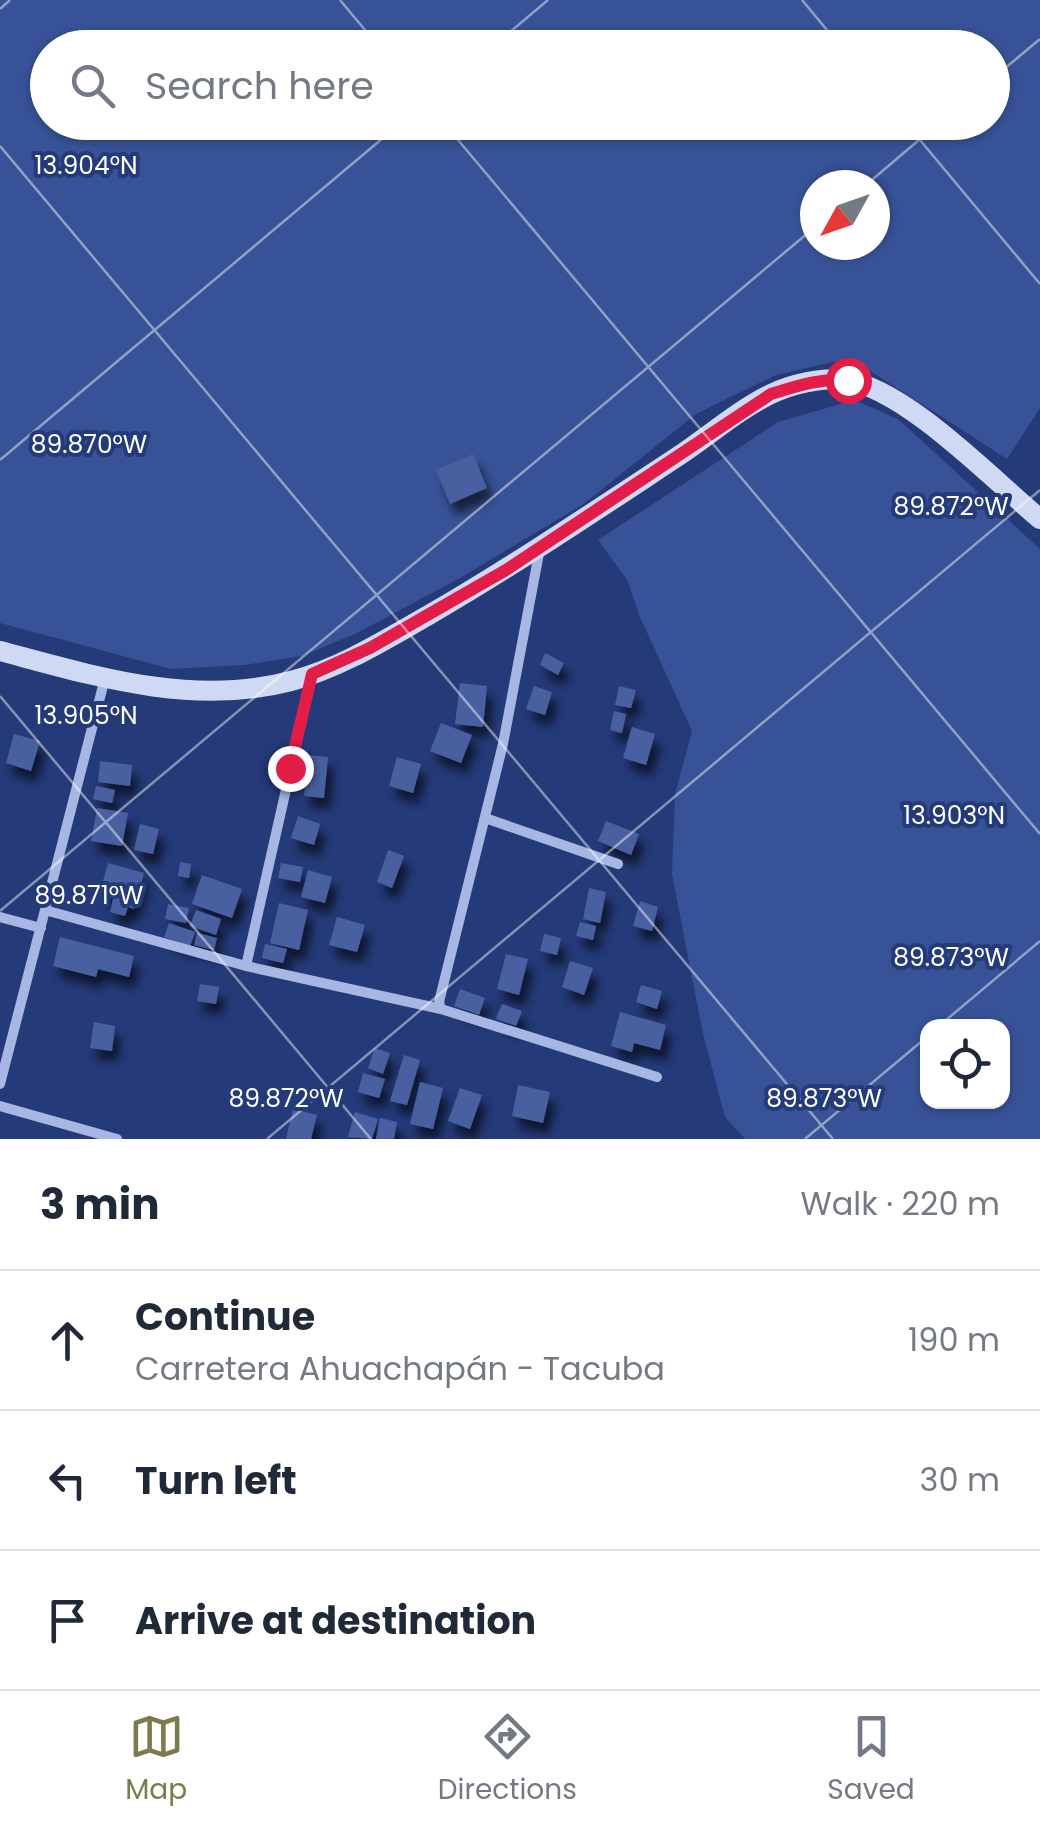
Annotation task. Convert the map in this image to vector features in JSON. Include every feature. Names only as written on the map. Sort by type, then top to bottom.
[{"type":"street","points":[[0,651],[106,678],[182,689],[227,691],[312,674],[370,648],[540,547],[771,394],[832,379],[868,384],[886,393],[921,417],[1040,519]]},
{"type":"street","points":[[441,1009],[439,1002],[503,744],[540,547]]},
{"type":"street","points":[[246,966],[312,674]]},
{"type":"street","points":[[0,1084],[106,678]]},
{"type":"street","points":[[485,818],[618,864]]},
{"type":"street","points":[[45,910],[246,966],[441,1009],[657,1077]]},
{"type":"street","points":[[0,917],[41,928]]},
{"type":"street","points":[[0,1106],[118,1139]]},
{"type":"shaded area","points":[[0,0],[1040,0],[1040,408],[1007,459],[850,358],[776,375],[696,414],[585,503],[462,577],[357,633],[302,656],[244,665],[171,669],[0,623]]},
{"type":"shaded area","points":[[854,400],[898,419],[1040,549],[1040,1139],[745,1139],[725,1117],[703,1034],[672,874],[675,794],[692,731],[627,580],[598,540],[778,422]]},
{"type":"building","points":[[473,454],[487,488],[450,504],[436,470]]},
{"type":"building","points":[[545,653],[564,663],[558,675],[540,665]]},
{"type":"building","points":[[460,683],[487,686],[483,727],[455,724]]},
{"type":"building","points":[[534,686],[552,692],[545,715],[526,709]]},
{"type":"building","points":[[619,686],[636,690],[631,708],[615,705]]},
{"type":"building","points":[[614,711],[626,714],[622,733],[610,730]]},
{"type":"building","points":[[441,723],[472,735],[461,763],[430,751]]},
{"type":"building","points":[[632,727],[655,734],[646,765],[623,758]]},
{"type":"building","points":[[14,734],[40,741],[31,771],[6,763]]},
{"type":"building","points":[[308,755],[328,757],[324,798],[304,796]]},
{"type":"building","points":[[397,757],[421,764],[413,793],[389,786]]},
{"type":"building","points":[[100,761],[132,765],[130,786],[98,782]]},
{"type":"building","points":[[96,786],[115,790],[112,803],[93,799]]},
{"type":"building","points":[[97,808],[128,813],[122,846],[91,841]]},
{"type":"building","points":[[298,816],[320,824],[314,845],[291,838]]},
{"type":"building","points":[[606,821],[639,834],[631,855],[598,841]]},
{"type":"building","points":[[140,824],[159,829],[153,854],[134,850]]},
{"type":"building","points":[[388,850],[404,856],[392,888],[377,882]]},
{"type":"building","points":[[180,862],[191,864],[189,878],[178,876]]},
{"type":"building","points":[[108,863],[144,873],[134,909],[128,907],[125,916],[110,912],[113,899],[99,895]]},
{"type":"building","points":[[281,863],[303,867],[300,882],[278,878]]},
{"type":"building","points":[[308,870],[332,877],[325,903],[301,897]]},
{"type":"building","points":[[202,875],[242,889],[232,918],[192,904]]},
{"type":"building","points":[[589,888],[606,892],[600,923],[583,919]]},
{"type":"building","points":[[640,901],[658,907],[652,931],[633,926]]},
{"type":"building","points":[[279,903],[308,910],[299,950],[270,943]]},
{"type":"building","points":[[168,904],[189,908],[186,923],[165,919]]},
{"type":"building","points":[[196,910],[221,919],[216,935],[190,926]]},
{"type":"building","points":[[337,917],[365,925],[357,952],[329,945]]},
{"type":"building","points":[[580,922],[596,926],[593,940],[576,936]]},
{"type":"building","points":[[169,923],[195,932],[190,947],[164,937]]},
{"type":"building","points":[[197,933],[217,938],[214,950],[194,945]]},
{"type":"building","points":[[544,934],[561,938],[557,955],[540,951]]},
{"type":"building","points":[[60,937],[134,956],[129,977],[98,969],[96,977],[53,966]]},
{"type":"building","points":[[265,944],[287,949],[283,963],[262,958]]},
{"type":"building","points":[[506,954],[528,959],[519,995],[497,989]]},
{"type":"building","points":[[570,961],[593,968],[584,995],[562,987]]},
{"type":"building","points":[[200,984],[219,987],[216,1004],[197,1001]]},
{"type":"building","points":[[641,985],[662,991],[657,1009],[636,1002]]},
{"type":"building","points":[[460,989],[485,998],[479,1015],[454,1006]]},
{"type":"building","points":[[502,1004],[522,1011],[516,1026],[496,1019]]},
{"type":"building","points":[[620,1012],[666,1025],[660,1050],[634,1043],[632,1052],[611,1046]]},
{"type":"building","points":[[94,1022],[115,1026],[112,1051],[90,1048]]},
{"type":"building","points":[[375,1048],[390,1053],[383,1074],[368,1068]]},
{"type":"building","points":[[404,1055],[420,1060],[407,1105],[390,1101]]},
{"type":"building","points":[[363,1073],[385,1079],[379,1098],[358,1092]]},
{"type":"building","points":[[420,1082],[443,1088],[433,1129],[410,1124]]},
{"type":"building","points":[[518,1085],[550,1092],[543,1123],[512,1116]]},
{"type":"building","points":[[460,1088],[482,1095],[470,1129],[448,1121]]},
{"type":"building","points":[[293,1109],[317,1115],[311,1139],[286,1139]]},
{"type":"building","points":[[355,1112],[378,1119],[372,1139],[348,1137]]},
{"type":"building","points":[[380,1118],[397,1122],[394,1139],[376,1139]]},
{"type":"route","points":[[290,768],[312,674],[370,648],[506,570],[771,394],[804,384],[848,380]]}]
